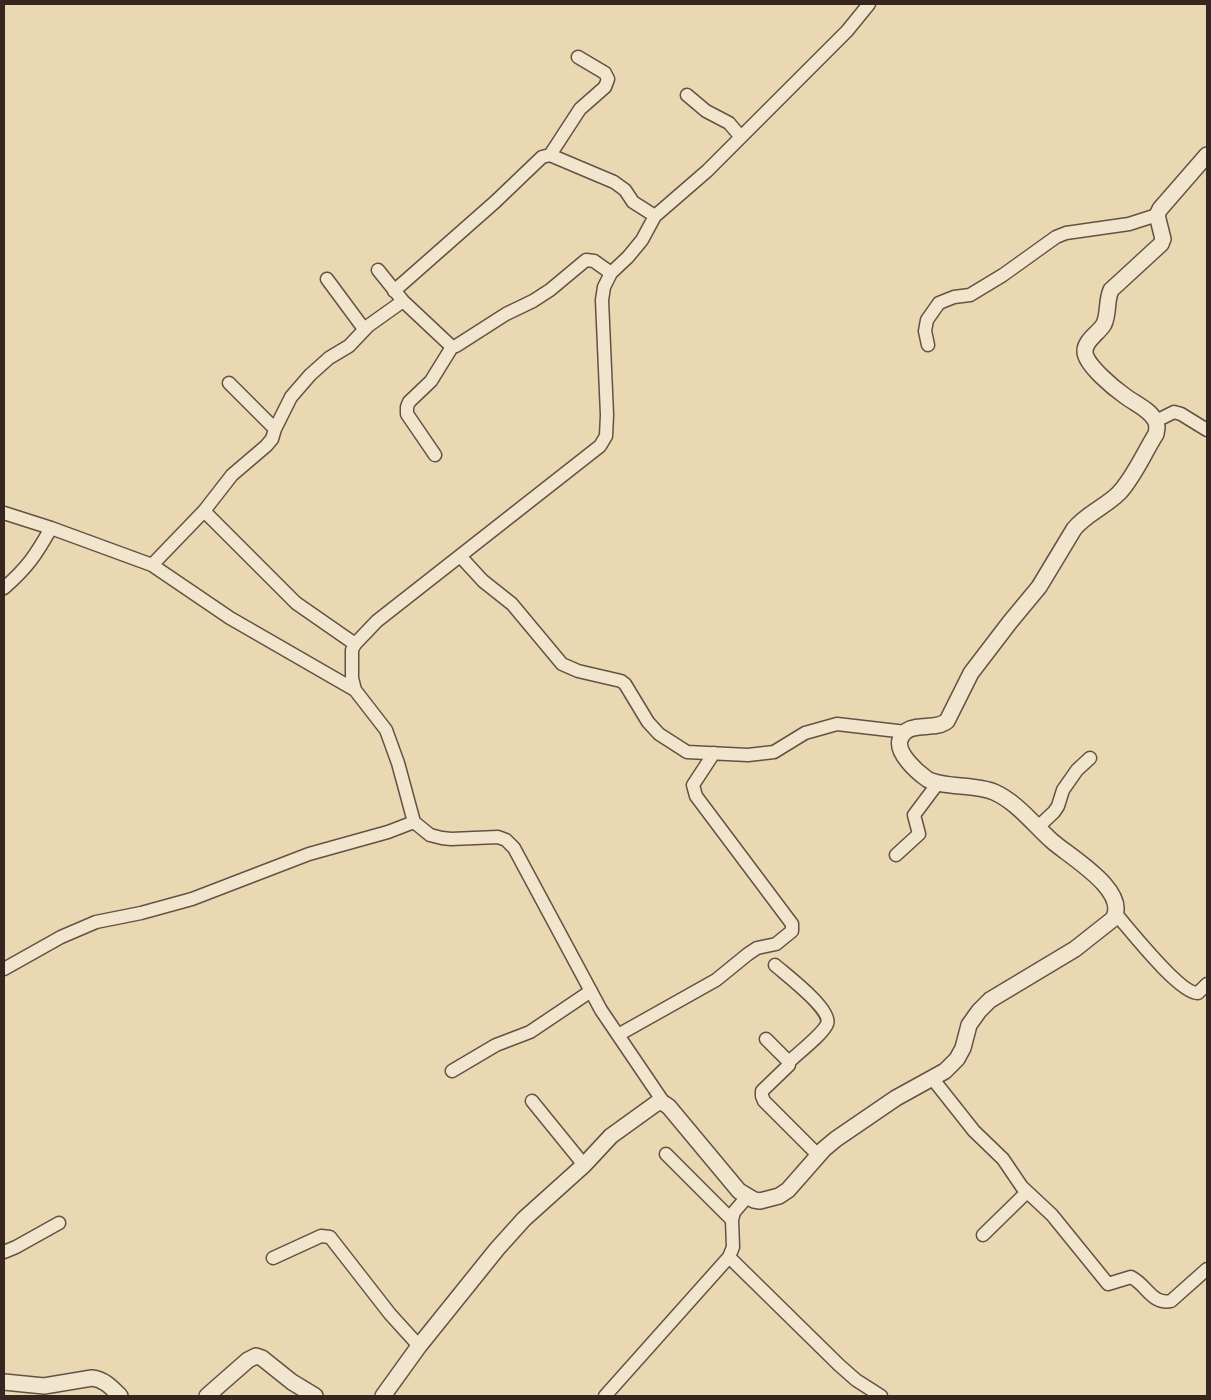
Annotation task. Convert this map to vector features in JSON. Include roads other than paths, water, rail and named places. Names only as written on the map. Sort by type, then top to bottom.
[{"type":"street","points":[[355,690],[352,678],[352,650],[355,644],[377,622],[600,446],[606,436],[607,415],[602,300],[604,287],[611,273],[637,246],[655,216],[707,171],[847,31],[869,4]]},
{"type":"street","points":[[550,155],[580,109],[606,86],[608,79],[605,73],[578,57]]},
{"type":"street","points":[[687,95],[706,111],[729,124],[740,136]]},
{"type":"street","points":[[394,291],[495,202],[542,157],[550,155],[614,182],[625,190],[634,202],[655,216]]},
{"type":"street","points":[[460,556],[483,581],[512,604],[562,664],[578,671],[625,684],[648,722],[659,734],[687,752],[748,755],[774,752],[805,733],[837,724],[906,732],[921,726],[943,724],[947,721],[970,673],[1039,587],[1074,529],[1080,522],[1114,497],[1128,482],[1156,434],[1158,428],[1152,415],[1105,380],[1085,356],[1084,351],[1086,345],[1104,323],[1111,290],[1161,244],[1163,239],[1157,216],[1160,209],[1207,155]]},
{"type":"street","points":[[928,345],[925,331],[927,320],[939,303],[954,297],[970,295],[1003,275],[1056,237],[1066,233],[1128,224],[1157,216]]},
{"type":"street","points":[[435,455],[407,414],[407,407],[409,402],[431,381],[452,347],[550,290],[586,260],[594,261],[611,273]]},
{"type":"street","points":[[378,270],[403,301],[452,347]]},
{"type":"street","points":[[326,279],[364,329]]},
{"type":"street","points":[[152,565],[204,511],[232,475],[272,439],[291,397],[301,385],[329,358],[349,346],[364,329],[403,301]]},
{"type":"street","points":[[230,383],[275,429]]},
{"type":"street","points":[[1156,421],[1174,412],[1181,414],[1207,430]]},
{"type":"street","points":[[204,511],[296,603],[355,644]]},
{"type":"street","points":[[4,513],[152,565],[230,618],[355,690],[386,730],[398,763],[414,822],[430,835],[451,839],[498,837],[506,840],[514,848],[591,991],[664,1103],[739,1191],[760,1201],[779,1196],[795,1183],[818,1156],[836,1139],[896,1098],[945,1071],[957,1059],[963,1048],[969,1025],[990,1000],[1075,949],[1108,924],[1116,914],[1115,902],[1101,880],[1052,841],[1017,808],[994,792],[969,786],[938,782],[927,778],[902,755],[900,740],[906,732]]},
{"type":"street","points":[[4,588],[32,560],[50,528]]},
{"type":"street","points":[[618,1035],[716,980],[757,948],[776,944],[792,931],[792,924],[696,796],[694,785],[714,753]]},
{"type":"street","points":[[1038,827],[1054,812],[1063,790],[1077,770],[1090,758]]},
{"type":"street","points":[[896,855],[918,834],[914,815],[938,782]]},
{"type":"street","points":[[4,969],[61,937],[96,922],[141,913],[192,898],[309,854],[388,832],[414,822]]},
{"type":"street","points":[[1116,914],[1178,983],[1194,993],[1198,993],[1207,984]]},
{"type":"street","points":[[775,965],[819,1003],[828,1018],[828,1022],[762,1091],[762,1096],[764,1101],[818,1156]]},
{"type":"street","points":[[452,1071],[496,1045],[530,1032],[591,991]]},
{"type":"street","points":[[766,1039],[789,1062]]},
{"type":"street","points":[[932,1078],[974,1132],[1003,1159],[1022,1187],[1052,1216],[1108,1284],[1131,1277],[1138,1280],[1158,1301],[1171,1301],[1207,1269]]},
{"type":"street","points":[[532,1101],[584,1165]]},
{"type":"street","points":[[385,1396],[419,1346],[497,1249],[524,1219],[584,1165],[611,1136],[658,1102],[664,1103]]},
{"type":"street","points":[[666,1154],[732,1220]]},
{"type":"street","points":[[983,1235],[1027,1192]]},
{"type":"street","points":[[605,1396],[729,1257],[733,1247],[732,1220],[734,1212],[747,1196]]},
{"type":"street","points":[[4,1252],[59,1223]]},
{"type":"street","points":[[273,1258],[321,1236],[330,1237],[390,1314],[419,1346]]},
{"type":"street","points":[[729,1257],[839,1365],[856,1380],[881,1396]]},
{"type":"street","points":[[207,1396],[248,1360],[256,1356],[262,1358],[292,1382],[315,1396]]},
{"type":"street","points":[[4,1382],[44,1386],[92,1378],[106,1383],[120,1396]]}]
